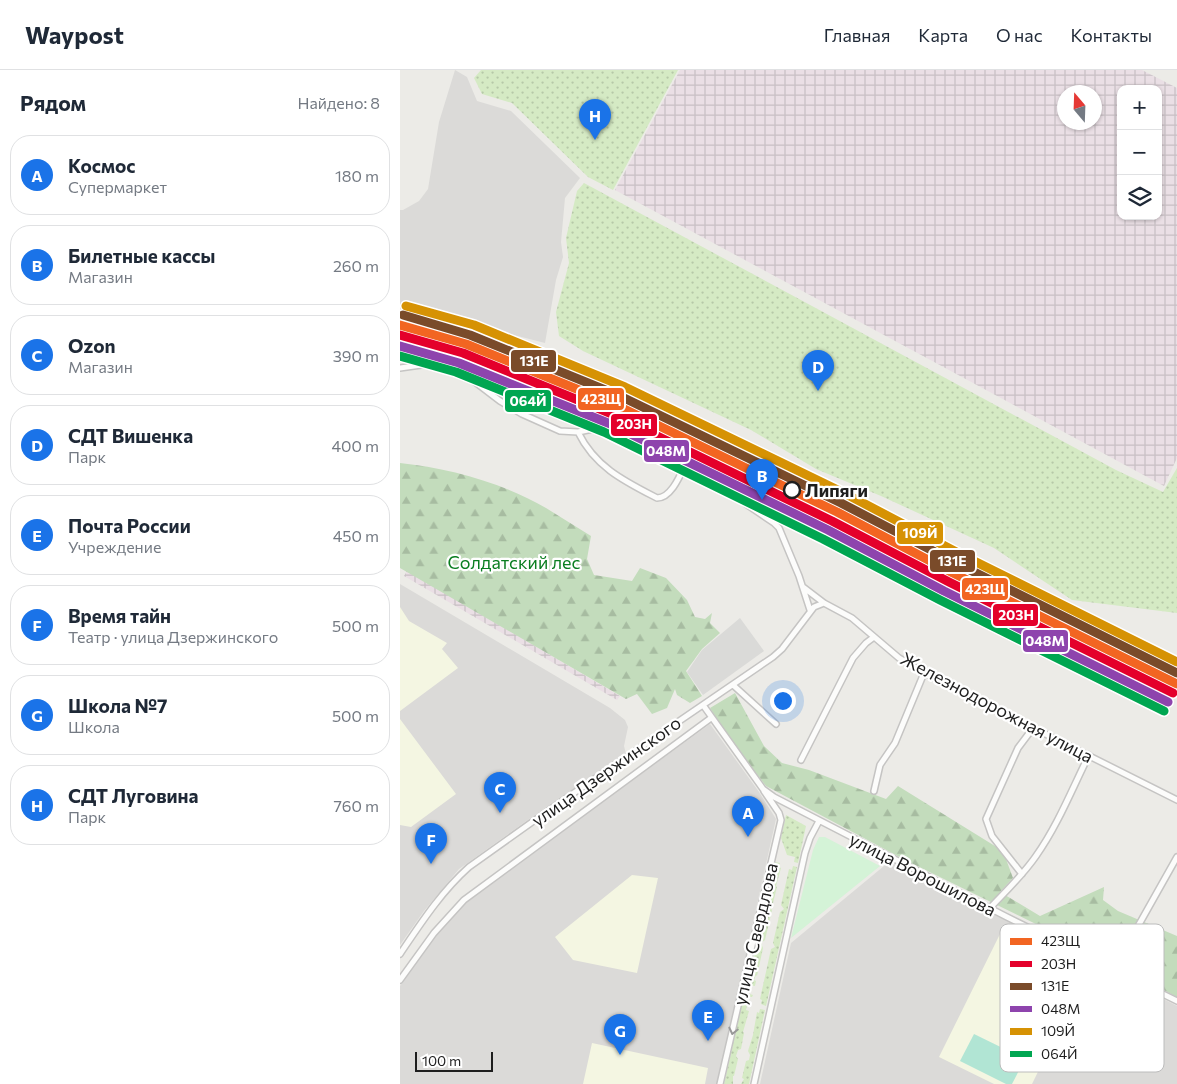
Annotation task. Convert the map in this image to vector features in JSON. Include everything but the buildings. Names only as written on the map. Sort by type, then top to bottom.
[{"type":"street","points":[[400,368],[428,364],[451,366],[462,372],[500,401],[522,414],[560,431],[578,432],[603,427],[621,431],[687,461],[730,484],[746,504],[774,523],[783,535],[803,586],[810,610]]},
{"type":"street","points":[[578,432],[588,451],[616,477],[657,498],[668,494],[679,478],[687,461]]},
{"type":"street","name":"Железнодорожная улица","points":[[803,586],[824,603],[852,618],[899,658],[924,673],[1177,800]]},
{"type":"street","name":"улица Дзержинского","points":[[400,954],[427,913],[469,867],[549,810],[774,657],[810,610],[824,603]]},
{"type":"street","points":[[801,760],[853,658],[874,637]]},
{"type":"street","points":[[874,791],[880,765],[895,743],[924,673]]},
{"type":"street","points":[[733,686],[776,724]]},
{"type":"street","name":"улица Ворошилова","points":[[703,705],[763,789],[784,803],[1022,924]]},
{"type":"street","name":"улица Дзержинского","points":[[400,980],[434,933],[464,900],[711,718]]},
{"type":"street","points":[[1022,874],[992,836],[986,819],[1018,748],[1033,728]]},
{"type":"street","points":[[990,908],[1036,856],[1089,756]]},
{"type":"street","name":"улица Свердлова","points":[[720,1084],[781,820],[779,813],[763,789]]},
{"type":"street","name":"улица Свердлова","points":[[754,1084],[805,854],[810,838],[819,821]]},
{"type":"street","points":[[1139,924],[1177,857]]},
{"type":"street","name":"улица Ворошилова","points":[[1164,995],[1177,1001]]},
{"type":"shaded area","points":[[455,70],[467,77],[477,101],[511,111],[580,178],[565,198],[561,242],[563,257],[556,280],[545,343],[400,309],[400,210],[419,201],[428,189],[439,122]]},
{"type":"shaded area","points":[[680,70],[1142,70],[1177,88],[1177,458],[1164,486],[615,190]]},
{"type":"shaded area","points":[[407,571],[620,696],[617,700],[404,576]]},
{"type":"shaded area","points":[[400,584],[610,708],[625,720],[628,727],[624,746],[626,754],[546,807],[459,869],[424,911],[400,945]]},
{"type":"shaded area","points":[[400,607],[409,621],[447,643],[442,649],[458,668],[400,711]]},
{"type":"shaded area","points":[[740,618],[764,651],[703,695],[687,672],[702,650]]},
{"type":"shaded area","points":[[400,719],[456,794],[411,827],[400,825]]},
{"type":"shaded area","points":[[710,724],[776,819],[717,1084],[400,1084],[400,986],[435,934],[466,901]]},
{"type":"shaded area","points":[[890,861],[1015,924],[1000,924],[1000,1072],[1164,1072],[1164,999],[1177,1006],[1177,1084],[760,1084],[791,943]]},
{"type":"shaded area","points":[[632,875],[658,878],[637,973],[573,960],[555,937]]},
{"type":"shaded area","points":[[1000,934],[1000,1072],[1038,1072],[1032,1084],[994,1084],[939,1057]]},
{"type":"shaded area","points":[[592,1043],[708,1068],[705,1084],[583,1084]]},
{"type":"green space","points":[[481,70],[678,70],[613,190],[588,177],[512,103],[482,94],[474,78]]},
{"type":"green space","points":[[584,183],[1116,470],[1163,492],[1177,468],[1177,613],[1072,600],[994,548],[881,496],[816,469],[751,430],[583,351],[559,336],[556,312],[569,263],[566,238],[577,191]]},
{"type":"green space","name":"Солдатский лес","points":[[400,463],[419,465],[475,478],[529,499],[591,536],[587,559],[594,575],[632,581],[640,568],[666,578],[687,600],[695,617],[705,619],[712,613],[710,623],[720,633],[702,649],[686,671],[702,696],[690,703],[677,695],[675,689],[667,708],[652,714],[637,694],[626,699],[400,568]]},
{"type":"green space","points":[[735,693],[764,746],[782,763],[809,770],[886,799],[898,786],[1003,851],[1013,878],[1000,892],[1040,916],[1104,887],[1103,900],[1118,911],[1149,924],[1036,924],[907,861],[766,786],[730,740],[710,708]]},
{"type":"green space","points":[[786,815],[806,826],[798,863],[794,862],[795,857],[787,855],[781,838]]},
{"type":"green space","points":[[819,837],[825,837],[880,866],[791,938],[813,850]]},
{"type":"green space","points":[[775,862],[780,863],[779,867],[781,868],[773,903],[769,906],[772,910],[765,940],[761,943],[763,948],[757,976],[754,980],[756,981],[755,986],[748,985],[746,993],[753,995],[749,997],[748,1002],[743,1001]]},
{"type":"green space","points":[[793,866],[797,867],[766,1006],[761,1004],[762,1000],[760,999],[771,949],[775,947],[773,943],[780,912],[784,909],[781,905],[789,869],[792,870]]},
{"type":"green space","points":[[1164,930],[1177,936],[1177,997],[1164,990]]},
{"type":"green space","points":[[742,1004],[747,1005],[746,1010],[749,1011],[743,1032],[741,1049],[738,1050],[736,1056],[738,1059],[733,1076],[733,1084],[724,1084]]},
{"type":"green space","points":[[760,1009],[765,1010],[749,1084],[741,1084],[744,1079],[742,1078],[746,1061],[749,1060],[750,1055],[748,1051],[757,1012],[759,1013]]},
{"type":"green space","points":[[974,1034],[1000,1047],[1000,1072],[1018,1072],[1012,1084],[1006,1084],[960,1061]]},
{"type":"railway","points":[[413,353],[450,355],[508,374]]},
{"type":"railway","points":[[502,371],[544,389]]},
{"type":"railway","points":[[1091,638],[1177,679]]},
{"type":"transit line","name":"109Й","points":[[406,306],[474,325],[625,387],[846,494],[962,555],[1177,662]]},
{"type":"transit line","name":"131Е","points":[[403,315],[470,335],[620,396],[841,503],[958,564],[1177,673]]},
{"type":"transit line","name":"423Щ","points":[[400,325],[466,344],[616,405],[837,512],[953,573],[1177,684]]},
{"type":"transit line","name":"203Н","points":[[400,335],[463,353],[612,414],[832,521],[949,582],[1173,693]]},
{"type":"transit line","name":"048М","points":[[400,346],[459,363],[608,423],[828,530],[944,591],[1168,702]]},
{"type":"transit line","name":"064Й","points":[[400,356],[456,372],[604,432],[823,539],[940,600],[1164,711]]},
{"type":"place","name":"СДТ Луговина","points":[[595,140]]},
{"type":"place","name":"СДТ Вишенка","points":[[818,391]]},
{"type":"place","name":"Липяги","points":[[792,490]]},
{"type":"place","name":"Билетные кассы","points":[[762,500]]},
{"type":"place","name":"Ozon","points":[[500,813]]},
{"type":"place","name":"Космос","points":[[748,837]]},
{"type":"place","name":"Время тайн","points":[[431,864]]},
{"type":"place","name":"Почта России","points":[[708,1041]]},
{"type":"place","name":"Школа №7","points":[[620,1055]]}]
